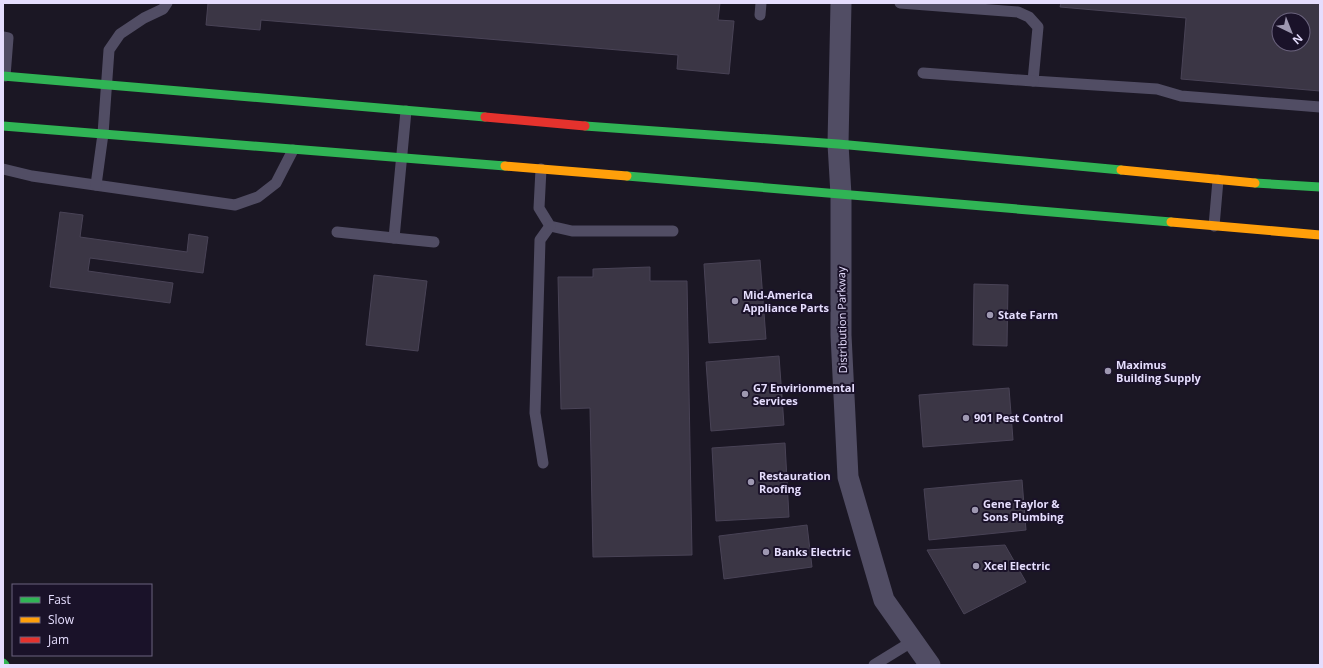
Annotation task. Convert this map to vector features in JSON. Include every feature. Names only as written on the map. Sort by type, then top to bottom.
[{"type":"main road","points":[[4,76],[406,111],[838,144],[1054,163],[1218,180],[1320,187]]},
{"type":"main road","points":[[3,126],[541,169],[1320,235]]},
{"type":"street","name":"Distribution Parkway","points":[[841,3],[838,144],[841,195],[841,335],[848,477],[884,600],[930,665]]},
{"type":"lane","points":[[96,185],[103,134],[109,50],[120,34],[144,18],[163,8],[167,3]]},
{"type":"lane","points":[[760,15],[761,3]]},
{"type":"lane","points":[[900,3],[1018,12],[1029,17],[1038,27],[1033,81]]},
{"type":"lane","points":[[3,37],[8,38],[4,76]]},
{"type":"lane","points":[[923,74],[1157,89],[1180,96],[1320,107]]},
{"type":"lane","points":[[394,238],[406,111]]},
{"type":"lane","points":[[3,168],[32,176],[236,205],[258,197],[276,183],[293,150]]},
{"type":"lane","points":[[541,169],[539,208],[550,226],[572,232],[674,231]]},
{"type":"lane","points":[[1214,226],[1218,180]]},
{"type":"lane","points":[[543,463],[535,413],[540,240],[550,226]]},
{"type":"lane","points":[[337,232],[434,242]]},
{"type":"lane","points":[[874,665],[913,641]]},
{"type":"building","points":[[208,3],[720,3],[718,20],[734,21],[729,74],[677,69],[678,55],[261,20],[260,30],[206,25]]},
{"type":"building","points":[[1061,3],[1320,3],[1320,91],[1181,79],[1186,18],[1060,7]]},
{"type":"building","points":[[60,212],[83,215],[80,237],[187,252],[189,234],[208,237],[203,273],[90,258],[88,271],[173,283],[170,303],[50,287]]},
{"type":"building","name":"Mid-America Appliance Parts","points":[[760,260],[766,339],[709,343],[704,264]]},
{"type":"building","points":[[650,267],[650,281],[687,281],[692,555],[593,557],[590,408],[561,409],[558,277],[593,277],[593,269]]},
{"type":"building","points":[[374,275],[427,281],[418,351],[366,345]]},
{"type":"building","name":"State Farm","points":[[974,284],[1008,285],[1007,346],[973,345]]},
{"type":"building","name":"G7 Envirionmental Services","points":[[779,356],[784,425],[711,431],[706,362]]},
{"type":"building","name":"901 Pest Control","points":[[1009,388],[1013,440],[923,447],[919,395]]},
{"type":"building","name":"Restauration Roofing","points":[[785,443],[789,517],[716,521],[712,448]]},
{"type":"building","name":"Gene Taylor & Sons Plumbing","points":[[1022,480],[1026,530],[929,540],[924,489]]},
{"type":"building","name":"Banks Electric","points":[[807,525],[812,567],[724,579],[719,536]]},
{"type":"building","name":"Xcel Electric","points":[[1005,545],[1026,582],[964,614],[927,550]]},
{"type":"traffic: fast","points":[[3,76],[485,117]]},
{"type":"traffic: fast","points":[[3,126],[505,166]]},
{"type":"traffic: fast","points":[[585,126],[838,144],[1121,170]]},
{"type":"traffic: fast","points":[[627,176],[1171,222]]},
{"type":"traffic: fast","points":[[1255,183],[1320,187]]},
{"type":"traffic: slow","points":[[505,166],[627,176]]},
{"type":"traffic: slow","points":[[1121,170],[1255,183]]},
{"type":"traffic: slow","points":[[1171,222],[1320,235]]},
{"type":"traffic: jam","points":[[485,117],[585,126]]},
{"type":"place","name":"Mid-America Appliance Parts","points":[[735,301]]},
{"type":"place","name":"State Farm","points":[[990,315]]},
{"type":"place","name":"Maximus Building Supply","points":[[1108,371]]},
{"type":"place","name":"G7 Envirionmental Services","points":[[745,394]]},
{"type":"place","name":"901 Pest Control","points":[[966,418]]},
{"type":"place","name":"Restauration Roofing","points":[[751,482]]},
{"type":"place","name":"Gene Taylor & Sons Plumbing","points":[[975,510]]},
{"type":"place","name":"Banks Electric","points":[[766,552]]},
{"type":"place","name":"Xcel Electric","points":[[976,566]]}]
